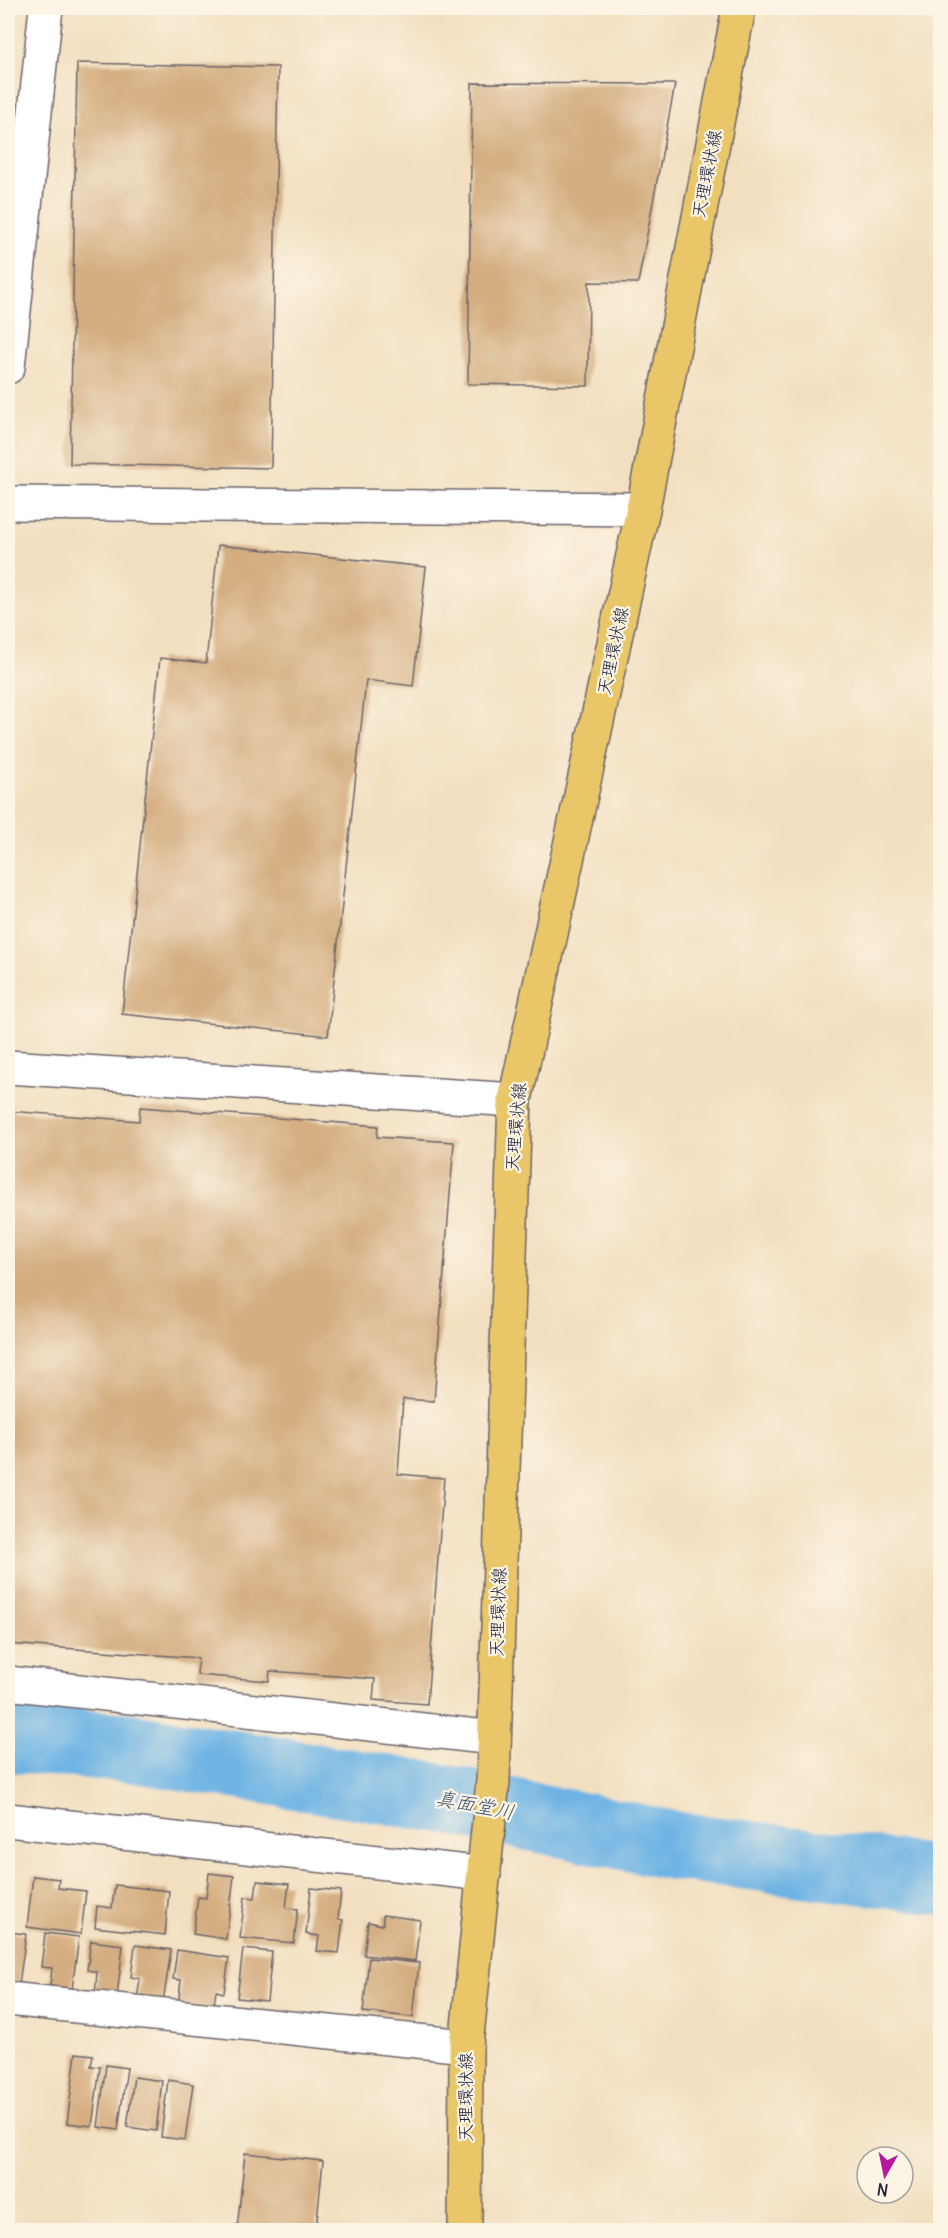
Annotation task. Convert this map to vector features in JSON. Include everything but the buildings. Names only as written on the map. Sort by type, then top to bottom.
[{"type":"main road","name":"天理環状線","points":[[465,2230],[466,2046],[493,1781],[515,1100],[564,885],[643,509],[739,8]]},
{"type":"street","points":[[8,367],[46,8]]},
{"type":"street","points":[[8,504],[643,509]]},
{"type":"street","points":[[8,1067],[515,1100]]},
{"type":"street","points":[[8,1683],[494,1738]]},
{"type":"street","points":[[8,1820],[485,1863]]},
{"type":"street","points":[[8,1999],[466,2046]]},
{"type":"waterway","name":"真面堂川","points":[[8,1738],[133,1748],[439,1798],[676,1846],[940,1880]]}]
